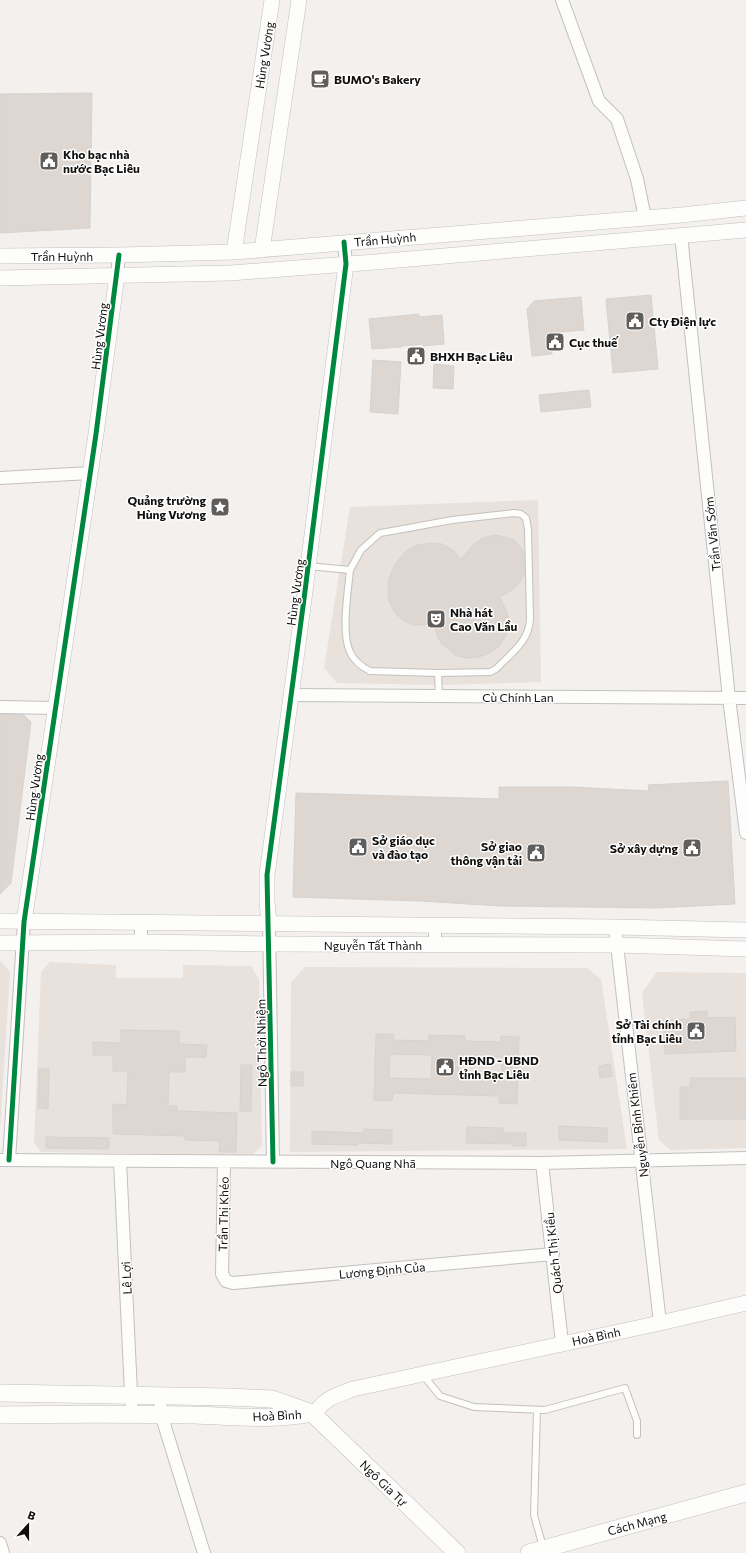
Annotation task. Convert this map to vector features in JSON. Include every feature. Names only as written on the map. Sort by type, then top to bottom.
[{"type":"main road","name":"Hoà Bình","points":[[0,1393],[272,1399],[313,1414]]},
{"type":"main road","name":"Hoà Bình","points":[[0,1415],[161,1414],[267,1418],[313,1414]]},
{"type":"main road","name":"Ngô Gia Tự","points":[[313,1414],[457,1553]]},
{"type":"main road","name":"Cách Mạng","points":[[536,1551],[745,1497]]},
{"type":"street","name":"Hùng Vương","points":[[234,252],[272,0]]},
{"type":"street","points":[[262,250],[299,0]]},
{"type":"street","points":[[562,0],[599,101],[617,119],[637,180],[645,218]]},
{"type":"street","name":"Trần Huỳnh","points":[[0,256],[234,252],[645,218],[746,208]]},
{"type":"street","name":"Trần Huỳnh","points":[[0,278],[230,273],[746,230]]},
{"type":"street","name":"Trần Văn Sớm","points":[[681,235],[729,698],[746,833]]},
{"type":"street","points":[[344,242],[346,264]]},
{"type":"street","points":[[116,275],[119,255]]},
{"type":"street","name":"Hùng Vương","points":[[269,923],[267,901],[268,875],[346,264]]},
{"type":"street","name":"Hùng Vương","points":[[24,922],[90,473],[116,275]]},
{"type":"street","points":[[0,478],[90,473]]},
{"type":"street","name":"Cù Chính Lan","points":[[291,695],[746,698]]},
{"type":"street","points":[[0,707],[56,708]]},
{"type":"street","name":"Nguyễn Tất Thành","points":[[0,921],[615,927],[746,930]]},
{"type":"street","points":[[4,1160],[24,922]]},
{"type":"street","points":[[141,922],[141,942]]},
{"type":"street","name":"Ngô Thời Nhiệm","points":[[269,923],[273,1162]]},
{"type":"street","points":[[435,925],[435,945]]},
{"type":"street","name":"Nguyễn Bỉnh Khiêm","points":[[615,927],[660,1323]]},
{"type":"street","name":"Nguyễn Tất Thành","points":[[0,943],[141,942],[617,945],[746,949]]},
{"type":"street","name":"Ngô Quang Nhã","points":[[4,1160],[542,1163],[746,1158]]},
{"type":"street","name":"Lê Lợi","points":[[120,1161],[132,1414]]},
{"type":"street","name":"Trần Thị Khéo","points":[[222,1267],[224,1162]]},
{"type":"street","name":"Quách Thị Kiều","points":[[542,1163],[562,1343]]},
{"type":"street","name":"Lương Định Của","points":[[222,1267],[222,1274],[226,1281],[233,1283],[553,1254]]},
{"type":"street","name":"Hoà Bình","points":[[313,1414],[319,1406],[328,1399],[353,1389],[746,1303]]},
{"type":"street","points":[[160,1396],[161,1414],[204,1553]]},
{"type":"street","points":[[228,1397],[228,1416]]},
{"type":"street","points":[[0,1543],[3,1553]]},
{"type":"lane","points":[[514,513],[521,514],[526,518],[528,529],[530,628],[526,638],[496,669],[490,672],[438,673],[370,671],[356,662],[350,652],[347,640],[346,603],[350,570],[362,550],[380,534],[452,520],[514,513]]},
{"type":"lane","points":[[308,566],[350,570]]},
{"type":"lane","points":[[438,673],[439,696]]},
{"type":"lane","points":[[422,1374],[440,1396],[474,1408],[545,1410],[625,1388],[637,1421],[637,1435]]},
{"type":"lane","points":[[536,1551],[534,1515],[537,1410]]},
{"type":"shaded area","name":"Nhà hát Cao Văn Lầu","points":[[538,500],[541,682],[439,685],[337,683],[324,668],[350,507]]},
{"type":"shaded area","points":[[0,960],[10,972],[0,1131]]},
{"type":"shaded area","points":[[50,962],[116,965],[116,978],[183,978],[183,965],[251,966],[259,979],[262,1146],[252,1155],[41,1152],[34,1143],[41,972]]},
{"type":"shaded area","points":[[305,967],[587,968],[601,979],[627,1149],[290,1152],[291,982]]},
{"type":"shaded area","points":[[657,972],[746,973],[746,1148],[670,1150],[659,1140],[642,993]]},
{"type":"building","name":"Kho bạc nhà nước Bạc Liêu","points":[[92,93],[90,228],[0,233],[0,94]]},
{"type":"building","points":[[651,295],[658,369],[613,373],[606,299]]},
{"type":"building","points":[[581,297],[584,330],[550,333],[552,354],[532,356],[527,309],[534,301]]},
{"type":"building","points":[[419,314],[419,317],[442,315],[444,344],[423,346],[423,344],[372,349],[369,319]]},
{"type":"building","points":[[373,360],[401,362],[398,414],[370,412]]},
{"type":"building","points":[[434,364],[454,366],[453,389],[433,388]]},
{"type":"building","points":[[589,390],[591,407],[541,412],[539,395]]},
{"type":"building","name":"Nhà hát Cao Văn Lầu","points":[[494,535],[514,540],[522,549],[524,557],[524,574],[520,582],[512,590],[500,597],[508,615],[509,625],[506,635],[500,645],[492,652],[479,657],[468,658],[457,656],[442,644],[437,636],[434,624],[414,625],[406,622],[396,614],[389,601],[389,578],[395,565],[404,553],[417,545],[431,543],[442,544],[453,550],[461,559],[474,544],[483,538]]},
{"type":"building","points":[[0,714],[24,715],[31,722],[11,883],[0,894]]},
{"type":"building","points":[[728,781],[735,904],[656,908],[500,906],[419,901],[293,897],[296,793],[499,799],[499,787],[572,787],[649,791],[648,785]]},
{"type":"building","points":[[707,1011],[708,1018],[735,1017],[736,1051],[665,1054],[663,1020],[690,1019],[690,1012]]},
{"type":"building","points":[[121,1030],[179,1031],[179,1044],[207,1045],[206,1057],[185,1057],[185,1072],[169,1072],[168,1106],[177,1106],[177,1111],[237,1113],[236,1152],[219,1152],[220,1141],[185,1140],[185,1136],[113,1134],[113,1104],[127,1105],[128,1071],[113,1071],[113,1055],[93,1055],[93,1042],[121,1043]]},
{"type":"building","name":"HĐND - UBND tỉnh Bạc Liêu","points":[[376,1034],[394,1034],[393,1040],[429,1041],[429,1035],[465,1036],[465,1041],[500,1042],[501,1036],[519,1037],[517,1104],[499,1103],[499,1096],[393,1093],[392,1101],[374,1100]],"holes":[[[390,1054],[432,1055],[431,1079],[389,1078]],[[459,1056],[502,1057],[501,1081],[458,1080]]]},
{"type":"building","points":[[610,1064],[612,1076],[600,1078],[599,1066]]},
{"type":"building","points":[[241,1065],[252,1065],[251,1111],[240,1111]]},
{"type":"building","points":[[39,1069],[49,1069],[48,1109],[38,1108]]},
{"type":"building","points":[[291,1072],[303,1072],[303,1086],[291,1086]]},
{"type":"building","points":[[690,1078],[746,1078],[746,1119],[680,1119],[680,1087],[690,1087]]},
{"type":"building","points":[[559,1126],[607,1128],[607,1142],[559,1140]]},
{"type":"building","points":[[467,1127],[503,1128],[503,1133],[526,1133],[526,1146],[513,1146],[513,1144],[466,1143]]},
{"type":"building","points":[[364,1129],[392,1130],[392,1144],[312,1144],[312,1131],[364,1133]]},
{"type":"building","points":[[46,1137],[109,1138],[109,1149],[46,1148]]},
{"type":"cycle path","points":[[273,1162],[267,875],[304,599],[346,264],[344,242]]},
{"type":"cycle path","points":[[9,1160],[24,922],[96,434],[119,255]]},
{"type":"place","name":"BUMO's Bakery","points":[[320,79]]},
{"type":"place","name":"Kho bạc nhà nước Bạc Liêu","points":[[49,161]]},
{"type":"place","name":"Cty Điện lực","points":[[635,321]]},
{"type":"place","name":"Cục thuế","points":[[555,342]]},
{"type":"place","name":"BHXH Bạc Liêu","points":[[416,356]]},
{"type":"place","name":"Quảng trường Hùng Vương","points":[[220,507]]},
{"type":"place","name":"Nhà hát Cao Văn Lầu","points":[[436,619]]},
{"type":"place","name":"Sở giáo dục và đào tạo","points":[[358,847]]},
{"type":"place","name":"Sở xây dựng","points":[[692,848]]},
{"type":"place","name":"Sở giao thông vận tải","points":[[536,853]]},
{"type":"place","name":"Sở Tài chính tỉnh Bạc Liêu","points":[[696,1031]]},
{"type":"place","name":"HĐND - UBND tỉnh Bạc Liêu","points":[[445,1067]]}]
